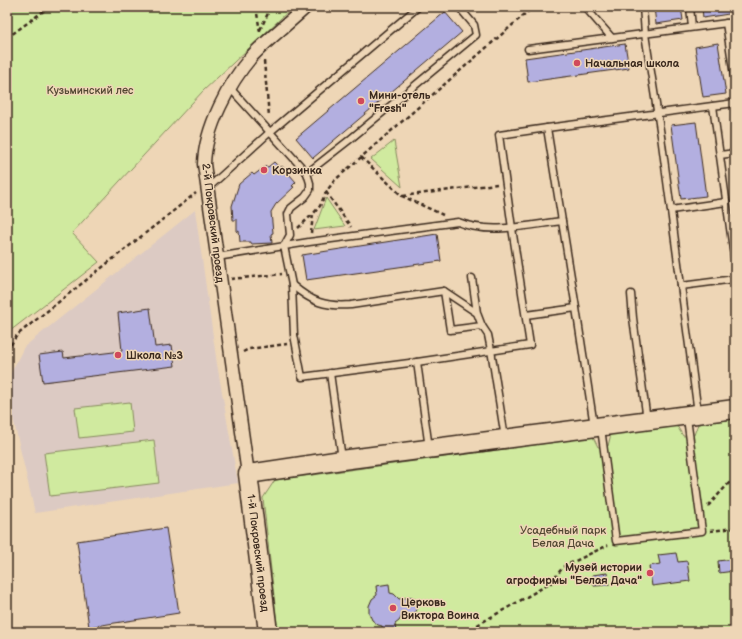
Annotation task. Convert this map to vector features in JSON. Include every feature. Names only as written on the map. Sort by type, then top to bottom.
[{"type":"street","name":"2-й Покровский проезд","points":[[248,474],[204,158],[207,142],[218,110],[244,66],[263,46],[306,7]]},
{"type":"street","points":[[248,474],[342,460],[735,410]]},
{"type":"street","name":"1-й Покровский проезд","points":[[248,474],[268,632]]},
{"type":"lane","points":[[207,186],[418,7]]},
{"type":"lane","points":[[307,173],[476,35],[474,25],[459,7]]},
{"type":"lane","points":[[585,7],[612,38]]},
{"type":"lane","points":[[547,128],[616,541],[702,531],[681,286],[645,34],[643,7]]},
{"type":"lane","points":[[690,7],[692,27]]},
{"type":"lane","points":[[528,49],[735,22]]},
{"type":"lane","points":[[726,23],[735,82]]},
{"type":"lane","points":[[230,88],[307,173],[310,183],[310,190],[291,208],[288,214],[290,235],[284,246],[292,284],[294,335],[302,377],[530,345],[499,135],[735,103]]},
{"type":"lane","points":[[713,106],[735,264]]},
{"type":"lane","points":[[720,155],[735,153]]},
{"type":"lane","points":[[671,210],[726,202]]},
{"type":"lane","points":[[217,257],[310,242],[458,222],[467,226],[512,228],[562,221]]},
{"type":"lane","points":[[472,278],[477,313],[482,326],[488,335],[505,439]]},
{"type":"lane","points":[[681,286],[735,279]]},
{"type":"lane","points":[[292,284],[305,296],[329,305],[339,306],[444,291],[477,313]]},
{"type":"lane","points":[[444,291],[450,330],[482,326]]},
{"type":"lane","points":[[632,294],[633,318],[647,421]]},
{"type":"lane","points":[[526,315],[576,308]]},
{"type":"lane","points":[[417,362],[429,449]]},
{"type":"lane","points":[[330,373],[342,460]]},
{"type":"path","points":[[7,38],[49,7]]},
{"type":"path","points":[[256,7],[263,46],[270,132]]},
{"type":"path","points":[[260,30],[271,7]]},
{"type":"path","points":[[290,235],[320,206],[326,192],[335,180],[533,7]]},
{"type":"path","points":[[361,157],[402,196],[458,222]]},
{"type":"path","points":[[402,196],[506,183]]},
{"type":"path","points":[[7,351],[17,335],[207,186]]},
{"type":"path","points":[[326,192],[358,236]]},
{"type":"path","points":[[310,242],[313,214]]},
{"type":"path","points":[[231,358],[249,349],[295,343]]},
{"type":"path","points":[[702,531],[735,528]]},
{"type":"path","points":[[465,632],[551,583],[563,567],[616,541]]},
{"type":"shaded area","name":"Школа №3","points":[[195,210],[217,364],[238,483],[35,513],[7,392],[7,381],[24,347]]},
{"type":"green space","name":"Кузьминский лес","points":[[7,7],[293,7],[203,91],[72,233],[99,262],[10,331],[7,336]]},
{"type":"green space","points":[[394,141],[402,187],[371,159]]},
{"type":"green space","points":[[326,198],[345,226],[314,230]]},
{"type":"green space","points":[[130,402],[133,432],[79,438],[75,408]]},
{"type":"green space","name":"Усадебный парк Белая Дача","points":[[735,419],[735,632],[278,632],[263,498],[275,480],[593,437],[598,447],[608,446],[611,434],[677,426],[683,436],[694,435],[698,424]]},
{"type":"green space","points":[[154,440],[159,483],[50,496],[44,453]]},
{"type":"building","points":[[654,7],[681,7],[683,20],[656,24]]},
{"type":"building","points":[[702,7],[735,7],[735,13],[703,18]]},
{"type":"building","points":[[445,12],[462,32],[313,158],[296,138]]},
{"type":"building","points":[[718,43],[726,94],[703,97],[695,47]]},
{"type":"building","name":"Начальная школа","points":[[625,44],[629,68],[528,82],[525,58]]},
{"type":"building","points":[[696,122],[706,196],[681,199],[671,125]]},
{"type":"building","points":[[274,162],[280,168],[282,166],[296,182],[292,186],[294,187],[276,204],[271,212],[273,233],[271,234],[272,243],[251,244],[251,242],[240,242],[239,231],[237,232],[237,220],[233,220],[232,206],[239,184],[252,173],[254,175]]},
{"type":"building","points":[[437,234],[441,261],[306,280],[302,255]]},
{"type":"building","points":[[150,308],[155,347],[172,345],[175,366],[43,382],[39,355],[63,352],[64,358],[122,351],[118,313]]},
{"type":"building","points":[[166,528],[179,613],[89,627],[77,541]]},
{"type":"building","points":[[676,553],[678,562],[687,561],[690,581],[652,586],[649,566],[660,564],[658,555]]},
{"type":"building","points":[[733,559],[734,571],[719,573],[718,561]]},
{"type":"building","points":[[607,573],[609,585],[594,586],[592,575]]},
{"type":"building","name":"Церковь Виктора Воина","points":[[389,584],[390,593],[394,594],[399,599],[411,597],[416,600],[417,610],[413,615],[402,616],[395,624],[396,632],[383,632],[382,626],[378,625],[372,620],[369,613],[369,606],[372,599],[377,595],[376,586]]},
{"type":"place","name":"Начальная школа","points":[[577,63]]},
{"type":"place","name":"Мини-отель \"Fresh\"","points":[[361,101]]},
{"type":"place","name":"Корзинка","points":[[264,170]]},
{"type":"place","name":"Школа №3","points":[[118,355]]},
{"type":"place","name":"Музей истории агрофирмы \"Белая Дача\"","points":[[650,573]]},
{"type":"place","name":"Церковь Виктора Воина","points":[[393,608]]}]
